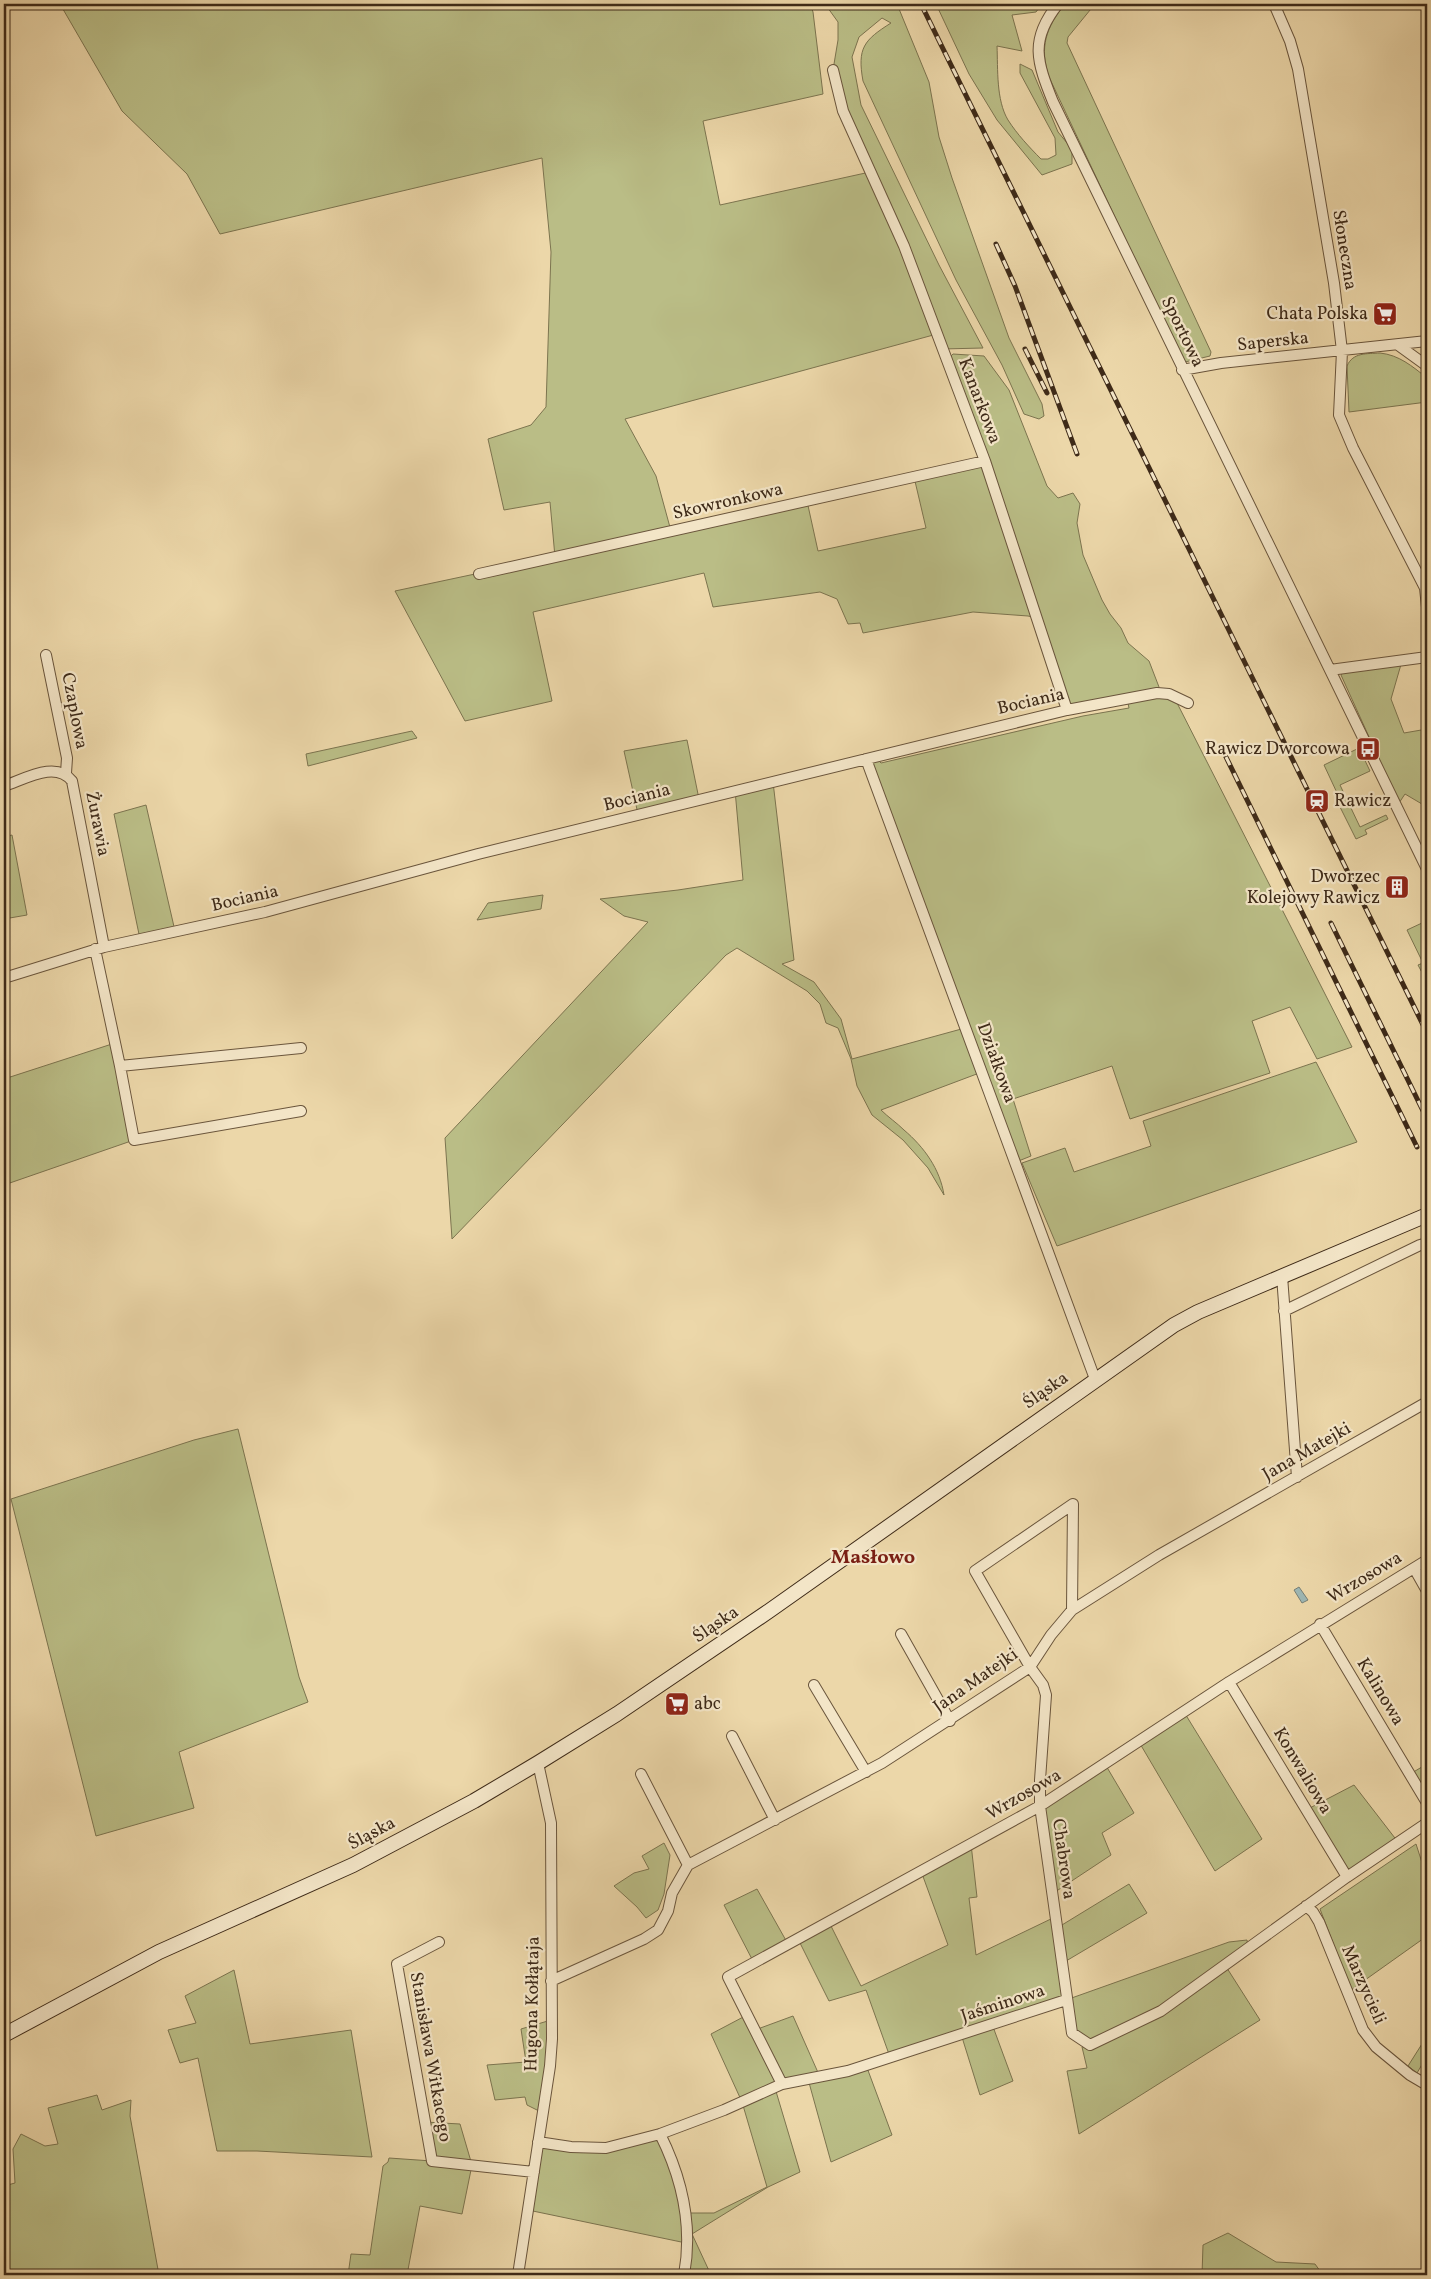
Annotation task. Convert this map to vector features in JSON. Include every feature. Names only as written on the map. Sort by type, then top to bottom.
[{"type":"street","name":"Sportowa","points":[[1058,4],[1048,17],[1040,34],[1038,47],[1046,85],[1182,370],[1330,670],[1424,855],[1427,870]]},
{"type":"street","name":"Słoneczna","points":[[1274,4],[1290,41],[1298,72],[1334,282],[1342,351],[1339,415],[1353,448],[1425,588],[1427,607]]},
{"type":"street","name":"Kanarkowa","points":[[833,70],[843,111],[904,246],[985,461],[1067,710]]},
{"type":"street","name":"Saperska","points":[[1182,370],[1221,363],[1427,341]]},
{"type":"street","points":[[1398,345],[1427,366]]},
{"type":"street","name":"Skowronkowa","points":[[479,574],[985,461]]},
{"type":"street","name":"Czaplowa","points":[[46,655],[67,758],[66,773]]},
{"type":"street","points":[[1330,670],[1427,657]]},
{"type":"street","name":"Bociania","points":[[4,978],[99,948],[265,912],[478,854],[1067,710],[1157,693],[1169,694],[1188,703]]},
{"type":"street","name":"Działkowa","points":[[866,759],[1095,1379]]},
{"type":"street","name":"Żurawia","points":[[4,786],[54,769],[66,773],[72,781],[99,948]]},
{"type":"street","points":[[99,948],[134,1140],[300,1110]]},
{"type":"street","points":[[120,1066],[301,1048]]},
{"type":"street","name":"Śląska","points":[[4,2034],[159,1952],[353,1865],[474,1801],[617,1714],[746,1627],[1174,1325],[1198,1312],[1427,1215]]},
{"type":"street","points":[[1284,1311],[1427,1243]]},
{"type":"street","points":[[1282,1276],[1297,1476]]},
{"type":"street","name":"Jana Matejki","points":[[688,1865],[866,1772],[950,1721],[1030,1667],[1072,1610],[1159,1555],[1427,1402]]},
{"type":"street","name":"Chabrowa","points":[[1066,2000],[1040,1806],[1046,1695],[1043,1686],[1030,1667],[975,1571],[1074,1504],[1072,1610]]},
{"type":"street","name":"Wrzosowa","points":[[782,2084],[728,1977],[1040,1806],[1320,1624],[1427,1560]]},
{"type":"street","points":[[1414,1568],[1427,1591]]},
{"type":"street","name":"Kalinowa","points":[[1320,1624],[1427,1803]]},
{"type":"street","points":[[901,1634],[950,1721]]},
{"type":"street","name":"Konwaliowa","points":[[1229,1682],[1346,1877]]},
{"type":"street","points":[[814,1684],[866,1772]]},
{"type":"street","points":[[732,1736],[775,1820]]},
{"type":"street","name":"Hugona Kołłątaja","points":[[518,2275],[550,2066],[551,1824],[538,1763]]},
{"type":"street","points":[[551,1981],[644,1939],[658,1930],[668,1911],[672,1893],[688,1865],[641,1774]]},
{"type":"street","name":"Jaśminowa","points":[[538,2142],[572,2147],[606,2148],[660,2134],[724,2110],[782,2084],[848,2071],[1066,2000],[1072,2033],[1090,2045],[1161,2011],[1346,1877],[1427,1823]]},
{"type":"street","name":"Marzycieli","points":[[1306,1906],[1313,1912],[1319,1922],[1359,2023],[1369,2040],[1410,2075],[1427,2085]]},
{"type":"street","name":"Stanisława Witkacego","points":[[439,1942],[397,1964],[432,2162],[534,2172]]},
{"type":"street","points":[[660,2134],[676,2173],[687,2224],[684,2275]]},
{"type":"green space","points":[[60,4],[810,4],[813,12],[823,94],[703,121],[720,205],[870,172],[843,111],[833,70],[838,40],[838,22],[825,4],[897,4],[929,82],[939,137],[1009,338],[1042,404],[1044,416],[1039,419],[1024,414],[1002,365],[956,280],[863,81],[861,60],[865,46],[874,35],[891,23],[882,18],[859,37],[852,57],[861,105],[939,265],[983,348],[942,349],[937,334],[625,419],[656,476],[671,531],[807,501],[818,551],[926,528],[914,477],[985,461],[946,361],[953,354],[984,356],[1009,390],[1047,486],[1058,498],[1073,493],[1080,504],[1077,523],[1083,555],[1102,600],[1121,628],[1128,643],[1149,661],[1159,687],[1157,693],[1175,699],[1352,1047],[1317,1059],[1290,1007],[1252,1021],[1270,1073],[1130,1119],[1112,1066],[1013,1099],[1031,1156],[1016,1162],[982,1072],[881,1110],[911,1137],[930,1159],[939,1176],[944,1195],[928,1168],[903,1140],[872,1115],[857,1086],[851,1059],[838,1028],[826,1023],[820,1004],[807,991],[737,948],[726,955],[452,1239],[445,1138],[648,922],[624,916],[600,899],[743,880],[735,790],[773,782],[794,960],[782,964],[814,982],[841,1019],[852,1059],[965,1028],[866,759],[875,757],[881,763],[1083,716],[1129,708],[1127,699],[1067,710],[1041,619],[1028,616],[973,612],[863,633],[860,623],[848,624],[837,599],[820,592],[713,607],[704,573],[533,612],[552,701],[465,721],[395,591],[555,557],[550,502],[504,510],[488,439],[531,425],[546,407],[551,252],[542,158],[220,234],[187,174],[122,111]]},
{"type":"green space","points":[[936,4],[1042,4],[1036,12],[1012,15],[1022,51],[997,46],[1001,103],[1008,120],[1015,130],[1041,159],[1048,159],[1056,155],[1055,138],[1020,73],[1020,64],[1032,70],[1058,132],[1072,149],[1072,164],[1042,175],[997,120],[969,74]]},
{"type":"green space","points":[[1065,4],[1095,4],[1068,37],[1067,43],[1211,352],[1210,356],[1185,362],[1177,349],[1049,77],[1045,56],[1046,38],[1053,21]]},
{"type":"green space","points":[[1387,354],[1411,365],[1427,378],[1427,402],[1349,412],[1347,366],[1357,356]]},
{"type":"green space","points":[[1402,661],[1391,699],[1404,733],[1427,729],[1427,807],[1405,794],[1399,803],[1341,675],[1346,668]]},
{"type":"green space","points":[[412,731],[417,738],[308,766],[306,754]]},
{"type":"green space","points":[[687,740],[699,799],[638,814],[624,751]]},
{"type":"green space","points":[[1359,748],[1370,771],[1340,785],[1360,827],[1386,815],[1388,819],[1365,830],[1367,834],[1356,839],[1335,797],[1338,795],[1324,765]]},
{"type":"green space","points":[[146,805],[175,931],[140,939],[114,814]]},
{"type":"green space","points":[[12,835],[27,915],[4,919],[4,837]]},
{"type":"green space","points":[[543,895],[541,909],[477,920],[488,903]]},
{"type":"green space","points":[[1422,923],[1425,930],[1427,929],[1427,982],[1418,965],[1423,963],[1407,930]]},
{"type":"green space","points":[[115,1043],[134,1140],[4,1185],[4,1079]]},
{"type":"green space","points":[[1316,1062],[1357,1142],[1057,1246],[1022,1163],[1065,1148],[1074,1172],[1151,1146],[1143,1121]]},
{"type":"green space","points":[[238,1429],[299,1677],[308,1702],[179,1752],[194,1808],[96,1836],[11,1499],[194,1440]]},
{"type":"green space","points":[[1184,1712],[1262,1839],[1215,1871],[1139,1742]]},
{"type":"green space","points":[[1105,1764],[1134,1813],[1102,1833],[1111,1855],[1052,1894],[1040,1806]]},
{"type":"green space","points":[[1427,1764],[1427,1803],[1410,1774]]},
{"type":"green space","points":[[1354,1785],[1398,1842],[1347,1877],[1306,1810]]},
{"type":"green space","points":[[664,1843],[670,1855],[664,1894],[658,1910],[646,1918],[614,1886],[634,1873],[649,1869],[642,1856]]},
{"type":"green space","points":[[971,1844],[977,1897],[969,1898],[976,1955],[1055,1917],[1057,1928],[1129,1884],[1147,1913],[1061,1964],[1066,2000],[992,2024],[1013,2081],[980,2095],[961,2034],[890,2057],[866,1990],[829,2001],[798,1939],[829,1922],[861,1986],[948,1945],[921,1871]]},
{"type":"green space","points":[[1416,1844],[1427,1878],[1427,1936],[1351,1990],[1320,1909]]},
{"type":"green space","points":[[757,1889],[788,1944],[754,1963],[724,1905]]},
{"type":"green space","points":[[1247,1940],[1248,1948],[1225,1965],[1260,2020],[1079,2134],[1067,2071],[1087,2068],[1082,2047],[1089,2045],[1072,2033],[1066,2000],[1229,1942]]},
{"type":"green space","points":[[234,1970],[250,2044],[351,2030],[372,2157],[257,2151],[217,2151],[198,2058],[180,2063],[168,2030],[196,2023],[185,1996]]},
{"type":"green space","points":[[747,2015],[755,2030],[793,2016],[820,2077],[866,2065],[892,2135],[831,2162],[808,2079],[775,2088],[800,2172],[768,2187],[692,2234],[711,2275],[684,2275],[686,2243],[528,2210],[538,2142],[606,2148],[660,2134],[686,2213],[714,2213],[767,2187],[742,2102],[711,2034]]},
{"type":"green space","points":[[551,2020],[543,2113],[527,2105],[525,2097],[495,2100],[487,2065],[526,2062],[521,2029]]},
{"type":"green space","points":[[1427,2036],[1427,2056],[1417,2073],[1408,2066]]},
{"type":"green space","points":[[97,2095],[102,2110],[131,2100],[130,2116],[159,2275],[4,2275],[4,2186],[15,2183],[13,2149],[21,2134],[45,2146],[58,2144],[48,2108]]},
{"type":"green space","points":[[425,2122],[460,2124],[472,2165],[462,2214],[420,2206],[407,2275],[348,2275],[351,2254],[370,2255],[383,2166],[388,2162],[389,2158],[432,2161]]},
{"type":"green space","points":[[1228,2233],[1276,2262],[1315,2264],[1323,2275],[1202,2275],[1203,2245]]},
{"type":"water","points":[[1299,1587],[1308,1600],[1302,1603],[1294,1590]]},
{"type":"waterway","points":[[257,2275],[265,2272],[292,2275]]},
{"type":"railway","points":[[921,4],[1427,1033]]},
{"type":"railway","points":[[996,244],[1015,286],[1077,454]]},
{"type":"railway","points":[[1025,349],[1047,393]]},
{"type":"railway","points":[[1226,757],[1417,1147]]},
{"type":"railway","points":[[1331,923],[1427,1119]]},
{"type":"place","name":"Chata Polska","points":[[1385,314]]},
{"type":"place","name":"Rawicz Dworcowa","points":[[1368,749]]},
{"type":"place","name":"Rawicz","points":[[1317,801]]},
{"type":"place","name":"Dworzec Kolejowy Rawicz","points":[[1397,887]]},
{"type":"place","name":"abc","points":[[677,1704]]},
{"type":"district","name":"Masłowo","points":[[873,1558]]}]
